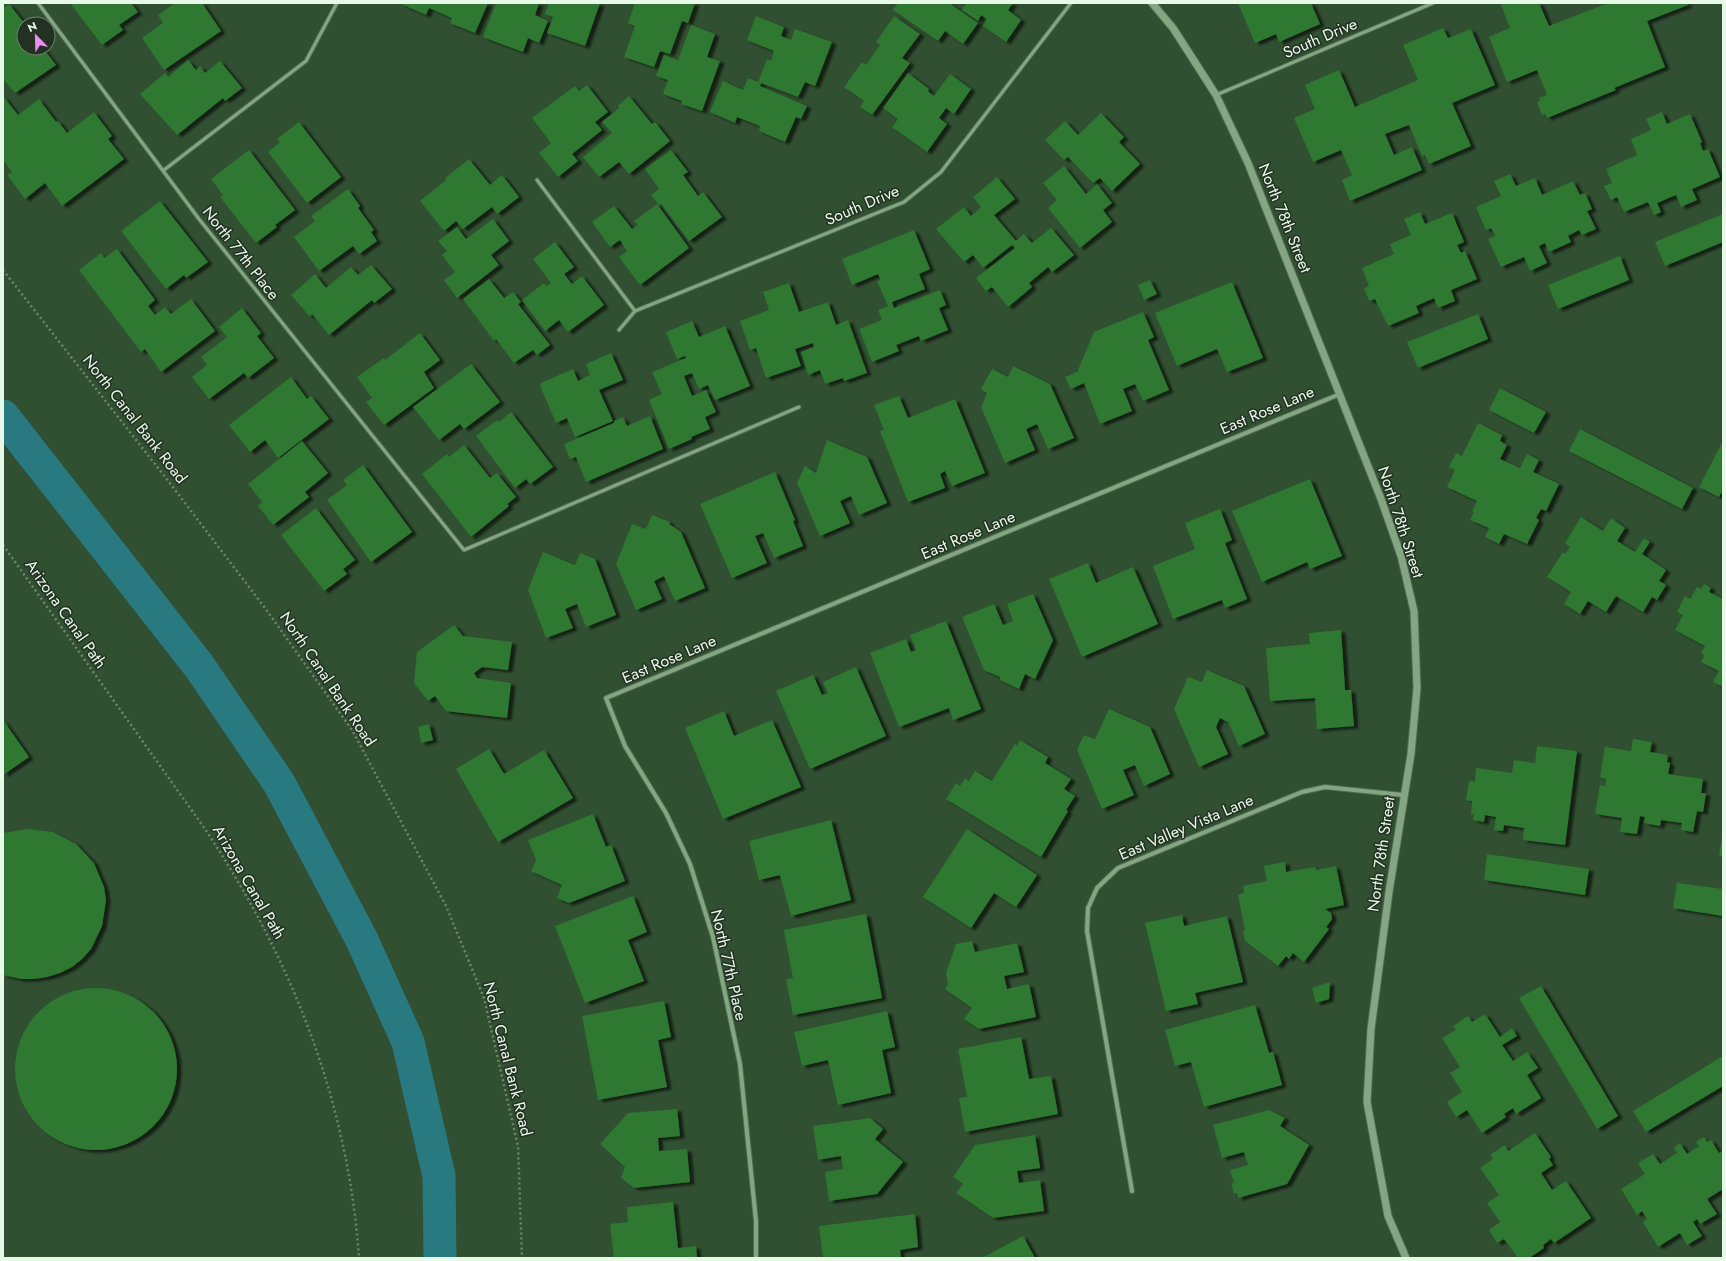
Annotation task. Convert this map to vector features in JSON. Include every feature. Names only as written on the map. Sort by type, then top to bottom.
[{"type":"street","name":"North 78th Street","points":[[1152,3],[1173,28],[1216,95],[1248,163],[1381,499],[1401,556],[1414,612],[1417,688],[1411,754],[1403,795],[1371,1029],[1367,1102],[1388,1216],[1406,1258]]},
{"type":"street","name":"East Rose Lane","points":[[606,698],[1340,394]]},
{"type":"street","name":"North 77th Place","points":[[606,698],[625,746],[666,813],[690,864],[713,937],[740,1064],[756,1221],[756,1258]]},
{"type":"street","name":"East Valley Vista Lane","points":[[1132,1191],[1087,931],[1088,908],[1097,888],[1118,868],[1302,792],[1325,788],[1403,795]]},
{"type":"lane","name":"North 77th Place","points":[[38,3],[164,170],[199,219],[464,550],[798,407]]},
{"type":"lane","points":[[164,170],[306,61],[337,3]]},
{"type":"lane","name":"South Drive","points":[[619,330],[635,311],[904,202],[941,172],[1071,3]]},
{"type":"lane","name":"South Drive","points":[[1216,95],[1433,3]]},
{"type":"lane","points":[[537,180],[635,311]]},
{"type":"path","name":"North Canal Bank Road","points":[[3,270],[169,482],[265,608],[352,730],[446,906],[484,998],[518,1146],[522,1258]]},
{"type":"path","name":"Arizona Canal Path","points":[[3,545],[205,830],[231,869],[260,919],[309,1027],[328,1084],[343,1141],[357,1226],[359,1258]]},
{"type":"building","points":[[70,3],[131,3],[138,12],[119,25],[123,30],[102,45]]},
{"type":"building","points":[[175,3],[202,3],[221,31],[164,70],[142,38],[163,23],[158,15]]},
{"type":"building","points":[[399,3],[488,3],[475,33],[450,23],[452,18],[429,8],[426,15]]},
{"type":"building","points":[[496,3],[539,3],[535,15],[548,21],[539,43],[528,38],[523,52],[483,37]]},
{"type":"building","points":[[549,3],[600,3],[585,46],[547,33],[553,17],[545,14]]},
{"type":"building","points":[[635,3],[695,3],[688,23],[682,21],[670,54],[660,51],[654,67],[624,57],[635,26],[628,23]]},
{"type":"building","points":[[898,3],[949,3],[978,23],[963,44],[945,31],[938,41],[893,10]]},
{"type":"building","points":[[964,3],[1013,3],[1008,10],[1021,20],[1006,42],[983,26],[987,19],[981,15],[978,21],[962,10],[966,4]]},
{"type":"building","points":[[1238,3],[1311,3],[1320,24],[1279,42],[1276,34],[1255,43]]},
{"type":"building","points":[[1506,3],[1539,3],[1549,26],[1608,3],[1687,3],[1688,5],[1647,21],[1665,67],[1614,88],[1616,90],[1547,118],[1545,114],[1542,115],[1537,102],[1540,101],[1539,98],[1547,95],[1537,70],[1507,82],[1489,37],[1510,28],[1501,5]]},
{"type":"building","points":[[9,4],[19,16],[16,16],[16,56],[49,56],[56,65],[15,93],[3,79],[3,8]]},
{"type":"building","points":[[756,16],[784,27],[781,36],[791,40],[795,29],[832,42],[815,86],[805,82],[798,97],[758,82],[767,59],[771,61],[774,51],[747,40]]},
{"type":"building","points":[[894,16],[920,34],[902,58],[910,63],[872,115],[860,107],[864,101],[844,87],[862,62],[866,65],[880,45],[876,42]]},
{"type":"building","points":[[691,25],[715,34],[707,57],[720,61],[702,111],[681,104],[682,101],[663,94],[668,80],[656,76],[664,55],[678,60]]},
{"type":"building","points":[[1443,28],[1448,38],[1471,29],[1495,85],[1452,103],[1471,146],[1429,164],[1425,155],[1422,156],[1409,125],[1385,134],[1394,155],[1412,147],[1422,170],[1350,201],[1342,180],[1352,175],[1341,150],[1313,162],[1294,118],[1315,109],[1305,85],[1339,70],[1355,107],[1418,80],[1403,45]]},
{"type":"building","points":[[188,60],[196,70],[200,66],[205,73],[220,61],[242,88],[225,101],[223,98],[177,135],[140,94],[165,73],[168,77]]},
{"type":"building","points":[[908,73],[929,89],[928,91],[934,96],[950,74],[971,89],[954,114],[946,108],[939,118],[947,124],[927,152],[892,127],[898,119],[883,108]]},
{"type":"building","points":[[748,78],[761,83],[760,86],[807,106],[801,119],[796,117],[785,142],[759,131],[760,126],[737,117],[735,123],[710,112],[723,81],[743,90]]},
{"type":"building","points":[[587,85],[608,112],[595,122],[602,130],[572,154],[578,161],[558,177],[539,153],[551,143],[532,118],[575,86],[579,91]]},
{"type":"building","points":[[3,96],[18,115],[39,99],[56,122],[58,121],[67,133],[94,112],[112,136],[108,139],[124,159],[62,206],[45,183],[25,199],[7,175],[12,172],[3,160]]},
{"type":"building","points":[[629,96],[652,124],[655,122],[670,141],[629,174],[619,162],[599,177],[583,157],[612,133],[602,122],[619,108],[618,106]]},
{"type":"building","points":[[1662,112],[1667,124],[1690,114],[1702,142],[1700,143],[1703,151],[1708,149],[1720,177],[1692,189],[1697,200],[1681,207],[1676,195],[1657,203],[1661,212],[1654,215],[1648,202],[1624,212],[1617,197],[1611,200],[1604,186],[1612,183],[1606,169],[1637,155],[1631,139],[1651,130],[1646,119]]},
{"type":"building","points":[[1101,113],[1124,137],[1119,142],[1140,164],[1112,191],[1100,178],[1093,183],[1068,157],[1064,160],[1045,140],[1065,121],[1078,135]]},
{"type":"building","points":[[299,122],[341,177],[307,203],[268,152],[280,142],[277,139]]},
{"type":"building","points":[[249,150],[295,210],[275,225],[277,227],[256,243],[220,197],[223,195],[211,179]]},
{"type":"building","points":[[671,150],[688,172],[683,175],[698,196],[703,192],[722,217],[689,241],[661,204],[659,205],[651,195],[659,189],[645,169]]},
{"type":"building","points":[[469,159],[490,185],[502,175],[519,197],[497,214],[492,207],[463,229],[456,221],[444,231],[420,201]]},
{"type":"building","points":[[1064,166],[1086,194],[1097,184],[1112,203],[1103,210],[1112,222],[1080,248],[1048,208],[1057,200],[1043,183]]},
{"type":"building","points":[[1510,174],[1516,186],[1535,178],[1542,195],[1573,181],[1580,195],[1585,193],[1592,209],[1587,211],[1596,229],[1582,235],[1579,230],[1568,236],[1571,242],[1549,252],[1545,243],[1539,246],[1547,263],[1530,271],[1524,257],[1501,267],[1488,239],[1495,236],[1491,228],[1486,230],[1476,207],[1501,196],[1494,181]]},
{"type":"building","points":[[997,177],[1015,199],[994,215],[1016,241],[1024,234],[1032,243],[1051,228],[1074,255],[1052,272],[1048,267],[1029,283],[1032,287],[1008,307],[992,287],[986,291],[976,278],[1015,248],[1012,245],[983,268],[973,255],[964,262],[936,229],[964,207],[971,216],[981,207],[973,197]]},
{"type":"building","points":[[348,189],[360,206],[358,208],[374,230],[371,232],[377,241],[359,254],[353,246],[319,271],[294,237],[315,221],[311,216]]},
{"type":"building","points":[[160,201],[208,262],[186,278],[184,275],[166,289],[121,231]]},
{"type":"building","points":[[657,204],[689,248],[640,285],[619,257],[627,251],[620,240],[610,247],[592,222],[614,206],[632,229],[638,225],[634,221]]},
{"type":"building","points":[[1420,212],[1425,224],[1452,213],[1464,242],[1457,245],[1461,253],[1465,251],[1477,279],[1451,290],[1455,301],[1438,308],[1434,298],[1416,306],[1419,313],[1388,326],[1375,299],[1369,301],[1364,288],[1369,286],[1362,268],[1394,254],[1390,244],[1411,235],[1404,219]]},
{"type":"building","points":[[1723,214],[1723,242],[1665,266],[1655,242]]},
{"type":"building","points":[[493,219],[509,241],[491,255],[499,265],[457,298],[444,280],[455,272],[442,255],[447,251],[438,241],[457,227],[466,239]]},
{"type":"building","points":[[914,230],[930,269],[919,274],[925,289],[892,302],[894,308],[940,290],[946,305],[939,308],[948,330],[921,341],[919,336],[896,345],[899,351],[872,362],[859,329],[882,320],[878,310],[888,306],[877,281],[881,280],[878,274],[852,285],[842,259]]},
{"type":"building","points":[[555,242],[574,267],[564,274],[572,284],[582,276],[604,305],[568,332],[559,320],[545,331],[522,300],[544,283],[546,286],[551,283],[533,259]]},
{"type":"building","points":[[117,249],[155,300],[148,306],[155,315],[165,307],[171,314],[191,299],[215,331],[161,372],[145,349],[141,352],[79,270],[101,253],[104,258]]},
{"type":"building","points":[[1620,256],[1629,280],[1558,309],[1548,285]]},
{"type":"building","points":[[371,265],[392,289],[374,303],[372,300],[329,335],[312,314],[310,317],[291,295],[315,274],[326,288],[351,267],[358,275]]},
{"type":"building","points":[[489,279],[504,298],[513,292],[521,302],[518,304],[550,345],[537,355],[533,350],[514,363],[496,339],[494,341],[463,299]]},
{"type":"building","points":[[1150,280],[1157,294],[1144,300],[1138,285]]},
{"type":"building","points":[[1232,282],[1263,358],[1227,372],[1217,349],[1177,366],[1155,313]]},
{"type":"building","points":[[789,283],[799,312],[828,302],[836,325],[848,320],[867,373],[844,381],[843,378],[825,384],[820,370],[808,375],[801,352],[814,347],[813,343],[795,349],[801,366],[766,378],[756,348],[750,350],[740,321],[769,310],[763,292]]},
{"type":"building","points":[[242,308],[261,333],[257,336],[274,358],[248,378],[244,373],[209,399],[192,377],[207,365],[201,357],[227,337],[219,327]]},
{"type":"building","points":[[1143,312],[1154,337],[1148,340],[1169,390],[1143,401],[1135,384],[1123,389],[1132,411],[1100,424],[1084,383],[1071,389],[1065,377],[1079,371],[1078,370],[1094,332]]},
{"type":"building","points":[[1478,314],[1488,339],[1418,368],[1407,342]]},
{"type":"building","points":[[692,321],[699,337],[725,326],[750,386],[715,400],[708,385],[699,389],[692,373],[684,376],[692,396],[706,390],[716,412],[705,417],[710,429],[669,449],[649,400],[662,394],[652,372],[686,358],[685,356],[677,359],[666,332]]},
{"type":"building","points":[[420,333],[440,360],[424,372],[434,388],[384,425],[366,402],[372,398],[357,377],[384,358],[385,360]]},
{"type":"building","points":[[611,353],[623,380],[599,390],[613,421],[575,437],[567,418],[556,423],[540,386],[541,383],[573,369],[578,381],[590,375],[586,364]]},
{"type":"building","points":[[471,364],[500,402],[464,429],[460,424],[439,440],[413,407]]},
{"type":"building","points":[[1013,366],[1050,384],[1074,438],[1048,449],[1037,424],[1026,429],[1035,450],[1005,463],[981,407],[987,393],[981,389],[992,369],[1008,377]]},
{"type":"building","points":[[291,377],[307,399],[311,396],[329,419],[278,458],[265,440],[250,452],[229,425]]},
{"type":"building","points":[[1500,388],[1546,412],[1534,433],[1489,410]]},
{"type":"building","points":[[899,396],[908,418],[955,399],[985,473],[952,486],[945,471],[940,474],[945,488],[908,502],[880,431],[884,430],[874,405]]},
{"type":"building","points":[[511,412],[553,467],[530,484],[526,479],[515,488],[476,436],[497,420],[499,422]]},
{"type":"building","points":[[650,416],[663,449],[586,482],[576,457],[570,459],[564,444],[614,423],[614,421],[623,417],[627,426]]},
{"type":"building","points":[[1478,423],[1502,435],[1500,441],[1507,445],[1500,459],[1520,468],[1527,454],[1539,460],[1533,472],[1559,484],[1546,511],[1541,509],[1536,518],[1539,520],[1527,544],[1504,534],[1499,544],[1485,537],[1489,528],[1470,520],[1474,512],[1472,511],[1477,501],[1447,487],[1455,470],[1449,467],[1456,453],[1462,456]]},
{"type":"building","points":[[1580,429],[1693,488],[1682,509],[1569,451]]},
{"type":"building","points":[[827,440],[867,457],[887,503],[859,515],[851,496],[840,501],[850,523],[820,536],[797,483],[805,466],[816,473]]},
{"type":"building","points":[[302,441],[328,473],[305,492],[309,497],[273,525],[258,506],[262,502],[248,484]]},
{"type":"building","points":[[1723,441],[1723,490],[1719,497],[1699,487]]},
{"type":"building","points":[[464,445],[490,478],[497,473],[516,497],[507,504],[509,506],[471,537],[422,474],[447,454],[449,457]]},
{"type":"building","points":[[363,465],[412,532],[371,562],[327,500],[347,485],[343,480]]},
{"type":"building","points":[[775,472],[795,520],[793,521],[803,546],[774,558],[763,533],[755,536],[767,563],[732,578],[700,504]]},
{"type":"building","points":[[1310,479],[1342,556],[1310,569],[1307,562],[1262,582],[1232,511]]},
{"type":"building","points":[[316,508],[355,560],[343,569],[347,574],[324,591],[281,535]]},
{"type":"building","points":[[1220,509],[1232,540],[1225,543],[1247,599],[1225,608],[1222,600],[1173,619],[1153,566],[1195,549],[1185,523]]},
{"type":"building","points":[[652,515],[670,522],[669,524],[681,532],[705,588],[675,601],[664,576],[654,581],[662,599],[636,610],[616,564],[632,524],[646,529]]},
{"type":"building","points":[[1581,517],[1603,531],[1611,518],[1625,528],[1617,541],[1635,552],[1644,538],[1650,542],[1642,554],[1666,570],[1659,581],[1666,585],[1657,600],[1652,597],[1643,612],[1616,596],[1606,612],[1588,601],[1580,614],[1564,604],[1571,592],[1547,577],[1563,552],[1565,554],[1570,547],[1565,543]]},
{"type":"building","points":[[543,552],[575,565],[580,553],[595,559],[616,615],[586,627],[577,604],[565,609],[573,628],[546,638],[528,590]]},
{"type":"building","points":[[1088,563],[1096,583],[1133,567],[1158,624],[1082,657],[1049,579]]},
{"type":"building","points":[[1704,584],[1711,588],[1709,592],[1723,599],[1723,687],[1713,682],[1719,671],[1701,662],[1705,655],[1701,653],[1705,646],[1675,630],[1683,615],[1677,612],[1685,596],[1690,599],[1697,587],[1701,589]]},
{"type":"building","points":[[1033,594],[1053,640],[1035,679],[1025,674],[1019,689],[1000,680],[1000,677],[984,670],[962,617],[994,604],[1003,625],[1013,621],[1007,604]]},
{"type":"building","points":[[946,621],[981,709],[953,720],[949,708],[899,727],[870,653],[906,639],[911,652],[916,650],[910,635]]},
{"type":"building","points":[[454,625],[463,636],[512,642],[508,670],[482,667],[474,673],[477,678],[511,683],[507,718],[446,711],[435,696],[428,701],[414,683],[417,652]]},
{"type":"building","points":[[1341,630],[1345,690],[1351,690],[1354,726],[1317,729],[1315,698],[1270,701],[1266,648],[1310,644],[1309,633]]},
{"type":"building","points":[[856,667],[886,736],[810,769],[776,691],[813,675],[822,695],[828,693],[823,682]]},
{"type":"building","points":[[1207,670],[1244,686],[1265,734],[1239,746],[1228,722],[1220,718],[1216,727],[1228,754],[1199,767],[1174,709],[1188,677],[1202,682]]},
{"type":"building","points":[[1109,709],[1150,727],[1170,774],[1144,786],[1135,765],[1123,770],[1134,795],[1102,809],[1077,750],[1084,735],[1095,739]]},
{"type":"building","points":[[724,711],[734,736],[772,720],[801,787],[723,819],[685,728]]},
{"type":"building","points":[[3,720],[29,757],[3,775]]},
{"type":"building","points":[[429,724],[433,740],[421,743],[418,727]]},
{"type":"building","points":[[1633,739],[1652,742],[1650,752],[1668,755],[1667,762],[1670,763],[1668,774],[1703,779],[1701,793],[1706,793],[1703,812],[1697,811],[1693,832],[1681,830],[1682,823],[1661,820],[1660,826],[1644,823],[1645,817],[1640,816],[1637,834],[1620,832],[1622,818],[1595,814],[1600,785],[1605,786],[1606,779],[1600,777],[1605,747],[1631,751]]},
{"type":"building","points":[[1020,740],[1048,757],[1045,763],[1071,779],[1064,789],[1075,796],[1041,857],[946,799],[956,783],[960,786],[965,778],[969,781],[975,771],[992,781],[1015,744],[1017,746]]},
{"type":"building","points":[[1537,746],[1577,751],[1565,845],[1523,840],[1524,828],[1504,825],[1503,831],[1494,830],[1496,817],[1485,815],[1484,822],[1473,820],[1474,814],[1471,814],[1472,801],[1466,800],[1469,781],[1475,782],[1476,768],[1512,773],[1514,760],[1535,763]]},
{"type":"building","points":[[489,749],[504,774],[544,750],[573,798],[498,842],[456,769]]},
{"type":"building","points":[[593,814],[606,847],[611,845],[625,881],[569,903],[557,898],[562,885],[531,871],[536,860],[528,840]]},
{"type":"building","points":[[831,820],[851,900],[791,916],[780,875],[759,880],[749,841]]},
{"type":"building","points":[[27,829],[53,832],[76,844],[94,863],[104,887],[106,900],[102,926],[91,949],[82,959],[72,967],[60,973],[34,979],[21,979],[3,975],[3,833]]},
{"type":"building","points":[[967,829],[1037,875],[1016,907],[994,893],[971,928],[923,897]]},
{"type":"building","points":[[1723,837],[1723,856],[1719,855]]},
{"type":"building","points":[[1487,854],[1589,869],[1585,895],[1484,880]]},
{"type":"building","points":[[1285,862],[1286,872],[1315,867],[1316,870],[1336,866],[1344,905],[1325,909],[1331,913],[1332,919],[1326,927],[1329,929],[1304,962],[1293,953],[1289,959],[1286,956],[1278,966],[1245,941],[1243,931],[1245,930],[1238,895],[1244,893],[1243,886],[1267,881],[1264,866]]},
{"type":"building","points":[[1677,883],[1723,889],[1723,916],[1673,908]]},
{"type":"building","points":[[633,896],[647,932],[628,940],[644,981],[585,1003],[555,926]]},
{"type":"building","points":[[866,914],[882,998],[793,1015],[786,979],[793,978],[784,930]]},
{"type":"building","points":[[1182,915],[1184,926],[1227,916],[1243,982],[1195,993],[1198,1004],[1166,1011],[1145,923]]},
{"type":"building","points":[[972,941],[975,952],[1017,943],[1024,972],[1004,976],[1007,989],[1029,984],[1036,1017],[979,1029],[964,1019],[972,1008],[945,989],[948,984],[946,973],[956,944]]},
{"type":"building","points":[[1330,982],[1329,999],[1316,1003],[1312,988]]},
{"type":"building","points":[[1541,986],[1618,1116],[1597,1129],[1519,998]]},
{"type":"building","points":[[88,988],[104,988],[127,994],[147,1006],[159,1018],[174,1045],[177,1069],[174,1093],[171,1100],[159,1120],[147,1132],[120,1147],[104,1150],[88,1150],[65,1144],[45,1132],[33,1120],[18,1093],[15,1077],[15,1061],[21,1038],[33,1018],[45,1006],[72,991]]},
{"type":"building","points":[[664,1001],[671,1037],[658,1040],[667,1087],[598,1100],[582,1016]]},
{"type":"building","points":[[1255,1005],[1269,1053],[1273,1052],[1282,1085],[1204,1107],[1191,1062],[1175,1066],[1165,1030]]},
{"type":"building","points":[[887,1011],[895,1047],[882,1050],[891,1093],[838,1105],[828,1060],[802,1066],[794,1032]]},
{"type":"building","points":[[1485,1014],[1500,1037],[1512,1028],[1517,1036],[1502,1045],[1513,1061],[1527,1052],[1538,1068],[1527,1075],[1541,1098],[1516,1114],[1513,1108],[1504,1114],[1506,1117],[1482,1133],[1467,1110],[1456,1117],[1447,1102],[1462,1092],[1450,1073],[1460,1067],[1442,1038],[1456,1030],[1453,1026],[1468,1016],[1472,1022]]},
{"type":"building","points":[[1021,1037],[1029,1079],[1051,1076],[1058,1114],[965,1132],[959,1098],[967,1097],[958,1049]]},
{"type":"building","points":[[1723,1056],[1723,1086],[1646,1132],[1633,1111]]},
{"type":"building","points":[[677,1109],[680,1136],[658,1138],[659,1151],[687,1149],[690,1182],[634,1188],[621,1178],[625,1167],[600,1144],[628,1113]]},
{"type":"building","points":[[1269,1110],[1285,1118],[1280,1126],[1309,1145],[1287,1184],[1238,1198],[1237,1193],[1234,1194],[1231,1183],[1234,1183],[1230,1170],[1248,1165],[1244,1152],[1222,1158],[1213,1125]]},
{"type":"building","points":[[870,1118],[883,1129],[875,1139],[903,1162],[877,1194],[829,1201],[825,1172],[843,1169],[841,1156],[818,1160],[813,1126]]},
{"type":"building","points":[[1535,1133],[1551,1157],[1549,1159],[1553,1165],[1541,1173],[1552,1190],[1566,1181],[1591,1218],[1554,1243],[1551,1239],[1543,1245],[1544,1248],[1529,1258],[1518,1258],[1504,1239],[1497,1243],[1489,1230],[1500,1222],[1487,1203],[1499,1195],[1480,1168],[1493,1159],[1490,1155],[1505,1145],[1508,1151]]},
{"type":"building","points":[[1035,1135],[1040,1168],[1017,1171],[1019,1183],[1040,1180],[1044,1211],[993,1218],[956,1193],[963,1184],[953,1177],[975,1145]]},
{"type":"building","points":[[1704,1137],[1707,1142],[1711,1140],[1719,1153],[1723,1151],[1723,1189],[1707,1199],[1717,1214],[1700,1224],[1697,1219],[1693,1222],[1702,1236],[1687,1245],[1680,1233],[1658,1247],[1643,1222],[1647,1219],[1642,1211],[1637,1215],[1621,1189],[1645,1174],[1638,1163],[1653,1154],[1660,1164],[1677,1153],[1674,1148],[1680,1143],[1687,1154],[1699,1146],[1696,1142]]},
{"type":"building","points":[[673,1202],[678,1248],[696,1246],[697,1258],[614,1258],[610,1224],[628,1222],[627,1207]]},
{"type":"building","points":[[915,1214],[918,1247],[900,1250],[901,1258],[823,1258],[819,1226]]},
{"type":"building","points":[[1023,1236],[1035,1258],[982,1258]]},
{"type":"waterway","points":[[3,416],[199,666],[279,783],[362,940],[408,1042],[439,1176],[440,1258]]}]
